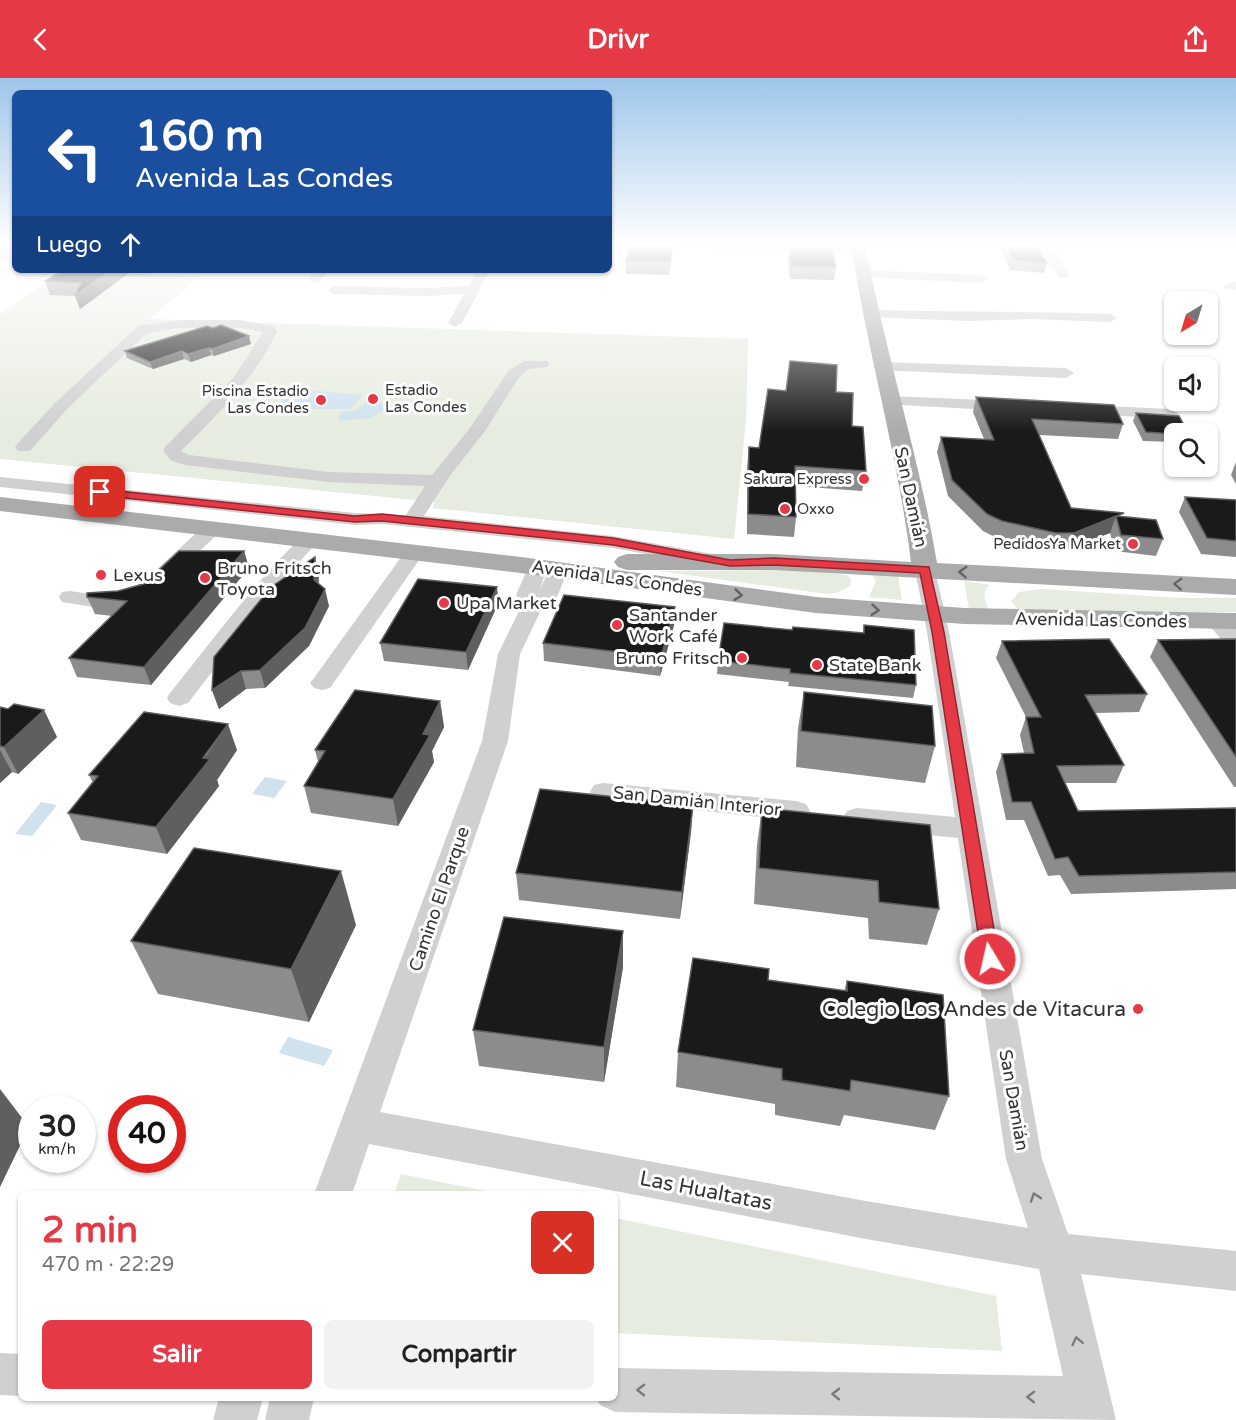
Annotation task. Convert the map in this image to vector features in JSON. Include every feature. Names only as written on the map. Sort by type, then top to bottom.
[{"type":"main road","name":"San Damián","points":[[870,307],[881,367],[920,533],[925,570]]},
{"type":"main road","name":"Avenida Las Condes","points":[[0,493],[581,558],[656,563],[774,561],[1236,587]]},
{"type":"main road","name":"Avenida Las Condes","points":[[0,504],[548,569],[816,605],[935,615],[1227,621]]},
{"type":"main road","points":[[816,605],[846,596],[861,586],[860,574],[846,565]]},
{"type":"main road","points":[[1019,618],[1007,613],[1000,605],[999,593],[1013,584],[1043,577]]},
{"type":"street","points":[[455,323],[464,307]]},
{"type":"street","points":[[871,315],[969,317],[1032,315],[1110,318]]},
{"type":"street","points":[[24,447],[69,398],[143,329],[179,324],[240,324],[268,329],[270,332],[242,378],[172,450],[176,456],[185,460],[273,472],[329,477],[437,481]]},
{"type":"street","points":[[416,514],[437,481],[477,431],[514,373],[525,365],[542,364]]},
{"type":"street","points":[[881,367],[1066,373]]},
{"type":"street","points":[[890,401],[1030,407]]},
{"type":"street","points":[[1065,409],[1171,414]]},
{"type":"street","points":[[0,465],[119,476],[416,514],[613,542],[730,563]]},
{"type":"street","points":[[100,492],[119,476]]},
{"type":"street","points":[[0,482],[355,519],[416,514]]},
{"type":"street","points":[[70,597],[112,604],[131,599],[146,590],[210,530]]},
{"type":"street","points":[[179,698],[281,570],[308,541]]},
{"type":"street","points":[[322,683],[414,553]]},
{"type":"street","name":"Camino El Parque","points":[[334,1191],[495,741],[509,654],[534,602],[547,597],[548,569]]},
{"type":"street","name":"San Damián","points":[[925,570],[935,615],[1024,1159],[1054,1252],[1092,1409]]},
{"type":"street","points":[[1227,621],[1236,643]]},
{"type":"street","name":"San Damián Interior","points":[[603,792],[970,829]]},
{"type":"street","name":"Las Hualtatas","points":[[359,1125],[843,1216],[1054,1252],[1236,1270]]},
{"type":"street","points":[[0,1374],[18,1375]]},
{"type":"street","points":[[618,1390],[1092,1409]]},
{"type":"street","points":[[235,1420],[239,1401]]},
{"type":"street","points":[[287,1420],[291,1401]]},
{"type":"shaded area","name":"Estadio Las Condes","points":[[11,307],[164,307],[149,319],[748,339],[746,421],[734,539],[432,508],[435,502],[0,459],[0,314]]},
{"type":"shaded area","points":[[795,570],[847,575],[851,579],[850,586],[839,592],[827,594],[659,571]]},
{"type":"shaded area","points":[[872,574],[898,575],[902,600],[869,597],[876,581]]},
{"type":"shaded area","points":[[964,581],[990,585],[985,594],[989,610],[969,609]]},
{"type":"shaded area","points":[[1043,589],[1180,598],[1236,598],[1236,612],[1026,612],[1018,609],[1011,601],[1019,592]]},
{"type":"shaded area","points":[[401,1174],[485,1191],[395,1191]]},
{"type":"shaded area","points":[[618,1219],[996,1296],[1002,1351],[618,1333]]},
{"type":"water","name":"Piscina Estadio Las Condes","points":[[296,389],[363,395],[350,409],[312,409],[285,414],[273,408]]},
{"type":"water","points":[[371,400],[390,407],[371,418],[339,421],[340,412],[354,411]]},
{"type":"water","points":[[265,777],[287,781],[274,798],[252,794]]},
{"type":"water","points":[[41,802],[57,805],[32,836],[15,834]]},
{"type":"water","points":[[288,1037],[333,1050],[324,1066],[279,1053]]},
{"type":"building","points":[[221,325],[249,336],[212,349],[188,354],[182,351],[150,362],[125,351],[207,326],[213,328]]},
{"type":"building","points":[[790,361],[837,365],[836,392],[853,393],[852,426],[863,427],[866,471],[795,466],[796,517],[748,514],[749,447],[759,448],[768,389],[786,391]]},
{"type":"building","points":[[976,397],[1114,405],[1123,424],[1032,419],[1071,508],[1124,513],[1117,516],[1156,520],[1163,539],[1121,535],[1116,516],[1074,533],[1056,533],[1002,521],[987,514],[952,480],[941,437],[994,440]]},
{"type":"building","points":[[1136,413],[1179,416],[1183,423],[1164,423],[1164,433],[1146,432]]},
{"type":"building","points":[[1185,497],[1236,500],[1236,541],[1207,538]]},
{"type":"building","points":[[179,551],[244,551],[144,667],[69,658],[127,601],[87,597],[87,593],[118,591],[144,584]]},
{"type":"building","points":[[315,557],[314,580],[325,589],[305,628],[260,670],[241,671],[212,690],[214,657],[271,587]]},
{"type":"building","points":[[418,579],[497,587],[466,652],[380,643]]},
{"type":"building","points":[[564,595],[675,607],[661,657],[543,643]]},
{"type":"building","points":[[724,623],[792,630],[793,627],[864,633],[864,625],[914,630],[916,685],[790,673],[790,669],[718,661]]},
{"type":"building","points":[[1109,639],[1147,694],[1085,695],[1124,765],[1057,766],[1078,811],[1236,808],[1236,872],[1079,876],[1068,857],[1055,859],[1031,802],[1012,802],[1002,754],[1034,753],[1026,717],[1041,717],[1002,641]]},
{"type":"building","points":[[1236,639],[1236,757],[1158,640]]},
{"type":"building","points":[[355,690],[440,701],[423,734],[430,735],[393,799],[304,786],[325,751],[315,750]]},
{"type":"building","points":[[804,692],[932,706],[935,746],[801,731]]},
{"type":"building","points":[[14,704],[44,710],[4,747],[0,746],[0,707],[8,709]]},
{"type":"building","points":[[144,712],[228,724],[203,758],[210,759],[156,827],[68,813],[98,776],[89,775]]},
{"type":"building","points":[[540,789],[693,805],[682,892],[516,873]]},
{"type":"building","points":[[762,808],[930,825],[939,909],[879,902],[878,881],[759,868]]},
{"type":"building","points":[[194,848],[341,871],[291,969],[131,941]]},
{"type":"building","points":[[504,917],[623,931],[604,1047],[473,1030]]},
{"type":"building","points":[[693,958],[769,969],[768,980],[847,991],[847,981],[943,995],[949,1096],[851,1080],[850,1091],[782,1080],[782,1069],[678,1052]]},
{"type":"place","name":"Estadio Las Condes","points":[[373,399]]},
{"type":"place","name":"Piscina Estadio Las Condes","points":[[321,400]]},
{"type":"place","name":"Sakura Express","points":[[864,479]]},
{"type":"place","name":"Oxxo","points":[[785,509]]},
{"type":"place","name":"PedidosYa Market","points":[[1133,544]]},
{"type":"place","name":"Lexus","points":[[101,575]]},
{"type":"place","name":"Bruno Fritsch Toyota","points":[[205,578]]},
{"type":"place","name":"Upa Market","points":[[444,603]]},
{"type":"place","name":"Santander Work Café","points":[[617,625]]},
{"type":"place","name":"Bruno Fritsch","points":[[742,658]]},
{"type":"place","name":"State Bank","points":[[817,665]]},
{"type":"place","name":"Colegio Los Andes de Vitacura","points":[[1138,1009]]},
{"type":"route","points":[[100,492],[355,519],[382,518],[613,542],[730,563],[774,561],[925,570],[938,632],[990,959]]}]
